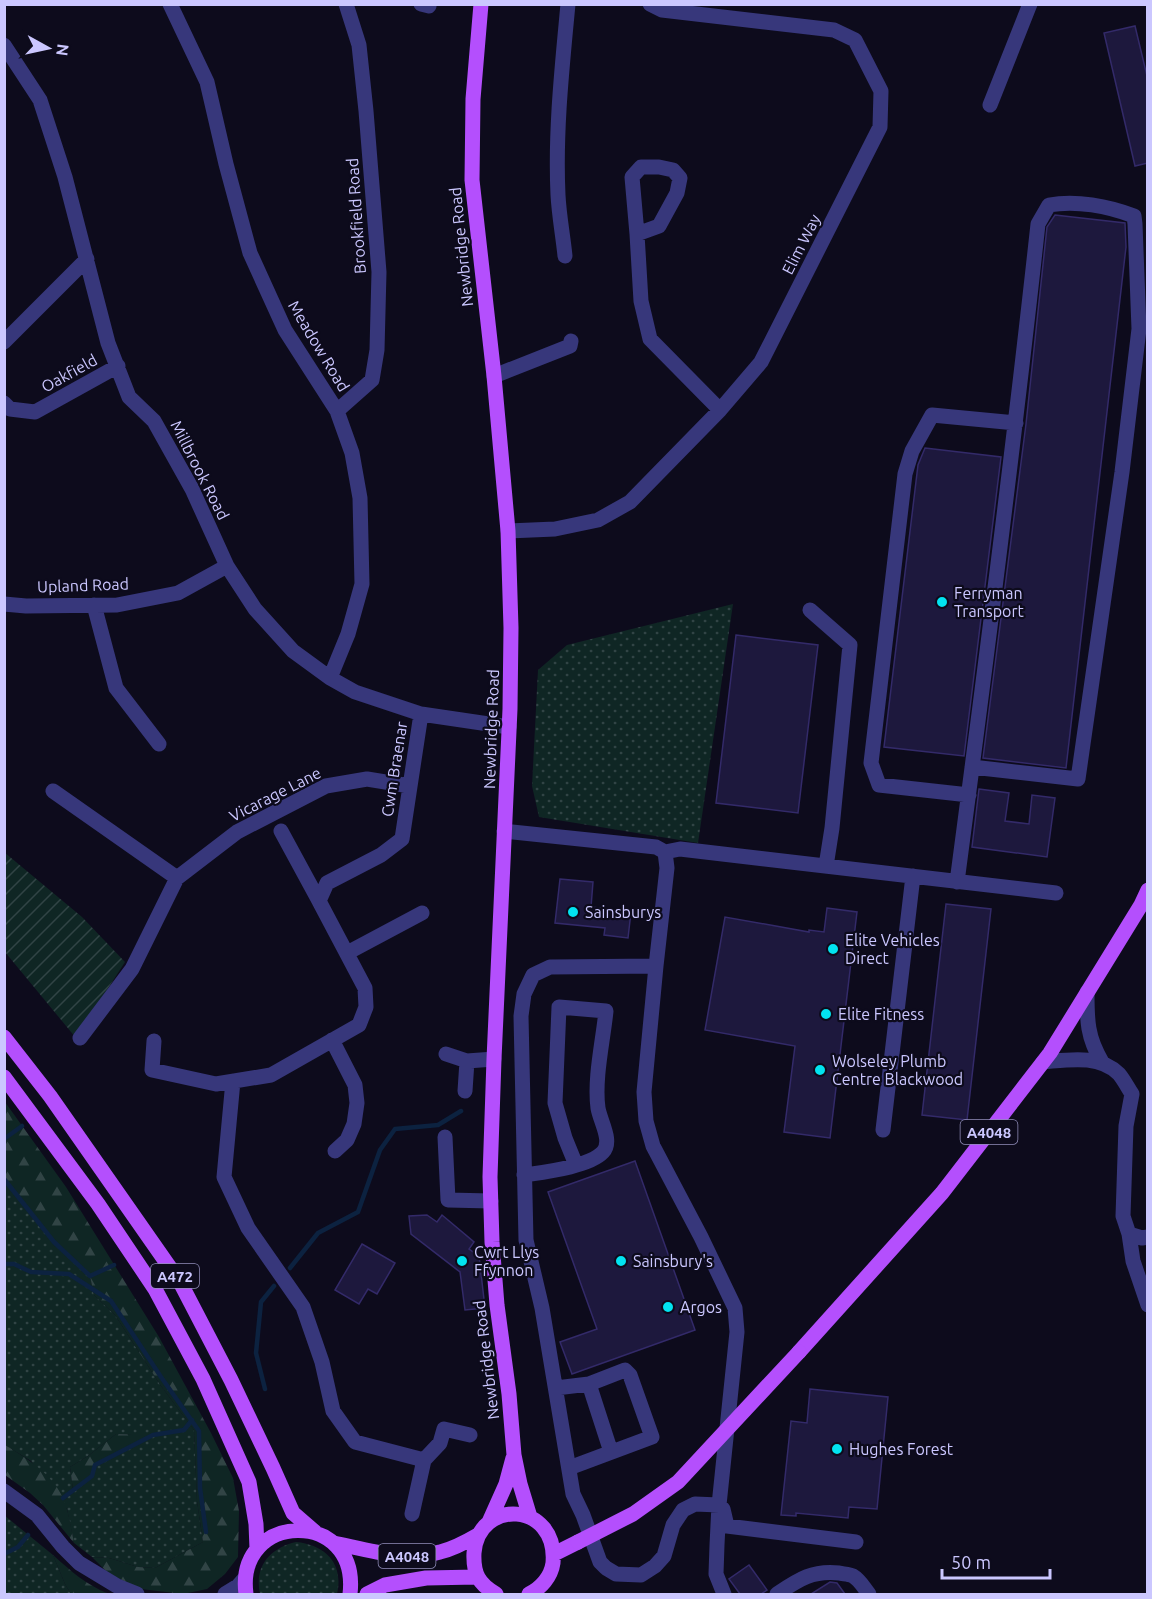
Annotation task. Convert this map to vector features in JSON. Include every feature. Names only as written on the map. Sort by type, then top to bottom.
[{"type":"main road","name":"Newbridge Road","points":[[481,4],[473,99],[472,180],[494,376],[508,531],[512,628],[490,1201],[496,1295],[509,1394],[514,1455],[530,1517]]},
{"type":"main road","name":"A4048","points":[[554,1554],[633,1514],[678,1482],[942,1193],[1050,1053],[1148,890]]},
{"type":"main road","name":"A472","points":[[4,1037],[50,1096],[180,1282],[231,1380],[293,1513],[315,1532],[334,1543]]},
{"type":"main road","name":"A472","points":[[4,1077],[98,1204],[160,1299],[203,1379],[249,1482],[256,1524],[257,1549]]},
{"type":"main road","name":"Newbridge Road","points":[[478,1535],[489,1522],[506,1484],[514,1455]]},
{"type":"main road","points":[[489,1522],[499,1517],[520,1514],[530,1517],[547,1532],[554,1554],[552,1568],[546,1581],[536,1591],[529,1594]]},
{"type":"main road","name":"A472","points":[[246,1594],[245,1578],[249,1562],[257,1549],[269,1538],[284,1531],[299,1529],[315,1532]]},
{"type":"main road","name":"A4048","points":[[334,1543],[379,1553],[422,1556],[451,1548],[478,1535]]},
{"type":"main road","points":[[478,1535],[474,1557],[477,1577],[486,1588],[496,1594]]},
{"type":"main road","points":[[334,1543],[343,1554],[348,1566],[351,1580],[350,1594]]},
{"type":"main road","name":"A4048","points":[[367,1594],[385,1585],[426,1578],[477,1577]]},
{"type":"street","name":"Meadow Road","points":[[170,4],[207,82],[250,254],[285,330],[337,411],[352,453],[360,498],[362,584],[348,634],[330,678]]},
{"type":"street","name":"Brookfield Road","points":[[337,411],[372,380],[378,350],[379,272],[366,111],[359,45],[345,4]]},
{"type":"street","points":[[565,256],[558,196],[558,172],[560,100],[568,4]]},
{"type":"street","name":"Elim Way","points":[[508,531],[555,529],[598,520],[630,502],[720,410],[761,362],[880,127],[881,91],[855,40],[834,30],[662,10],[650,4]]},
{"type":"street","points":[[990,105],[1030,4]]},
{"type":"street","name":"Millbrook Road","points":[[4,45],[40,100],[66,177],[108,343],[129,397],[154,421],[192,489],[227,566],[255,609],[293,651],[330,678],[356,692],[421,714],[509,727]]},
{"type":"street","points":[[637,234],[659,226],[677,193],[680,178],[673,170],[641,167],[632,177],[641,301],[650,339],[720,410]]},
{"type":"street","points":[[957,882],[1016,423],[1038,224],[1049,205],[1066,202],[1119,210],[1134,216],[1139,329],[1122,472],[1077,778],[972,767]]},
{"type":"street","points":[[4,342],[87,259]]},
{"type":"street","points":[[494,376],[570,346],[572,341]]},
{"type":"street","name":"Oakfield","points":[[4,403],[10,409],[35,412],[118,366]]},
{"type":"street","points":[[969,795],[879,785],[871,763],[903,485],[912,451],[932,415],[1016,423]]},
{"type":"street","name":"Upland Road","points":[[4,604],[26,606],[117,605],[178,593],[227,566]]},
{"type":"street","points":[[93,605],[116,688],[159,744]]},
{"type":"street","points":[[810,610],[850,645],[832,828],[826,866]]},
{"type":"street","name":"Cwm Braenar","points":[[319,901],[327,883],[381,855],[402,838],[421,714]]},
{"type":"street","name":"Vicarage Lane","points":[[80,1038],[132,969],[177,878],[237,832],[326,786],[367,778],[410,786]]},
{"type":"street","points":[[53,791],[177,878]]},
{"type":"street","points":[[154,1041],[152,1070],[216,1083],[271,1075],[359,1024],[366,1007],[365,988],[281,831]]},
{"type":"street","points":[[504,831],[656,847],[665,852],[680,849],[1056,893]]},
{"type":"street","points":[[665,852],[667,868],[644,1092],[646,1121],[653,1146],[735,1308],[737,1332],[717,1545],[716,1574],[723,1594]]},
{"type":"street","points":[[882,1130],[912,876]]},
{"type":"street","points":[[347,953],[422,913]]},
{"type":"street","points":[[656,966],[551,961],[533,975],[524,994],[522,1005],[526,1240],[542,1308],[573,1494],[600,1562],[616,1574],[641,1575],[655,1566],[664,1556],[673,1525],[683,1510],[695,1504],[719,1505],[723,1509],[727,1526],[856,1542]]},
{"type":"street","points":[[1087,992],[1087,1021],[1095,1050],[1102,1062],[1119,1074],[1132,1094],[1126,1126],[1124,1216],[1133,1261],[1148,1305]]},
{"type":"street","points":[[524,1175],[567,1168],[592,1160],[603,1152],[607,1143],[598,1108],[597,1079],[606,1011],[559,1007],[555,1103],[576,1165]]},
{"type":"street","points":[[332,1040],[355,1085],[357,1103],[354,1124],[347,1140],[335,1151]]},
{"type":"street","points":[[446,1054],[467,1060],[494,1059]]},
{"type":"street","points":[[1043,1062],[1074,1059],[1102,1062]]},
{"type":"street","points":[[465,1091],[467,1060]]},
{"type":"street","points":[[233,1081],[225,1177],[248,1228],[303,1307],[322,1362],[333,1411],[355,1442],[424,1460]]},
{"type":"street","points":[[445,1137],[448,1200],[490,1201]]},
{"type":"street","points":[[1129,1234],[1142,1238],[1148,1237]]},
{"type":"street","points":[[556,1388],[589,1384],[625,1370],[630,1375],[652,1437],[568,1468]]},
{"type":"street","points":[[589,1384],[611,1452]]},
{"type":"street","points":[[412,1514],[424,1460],[440,1443],[444,1429],[470,1435]]},
{"type":"street","points":[[4,1491],[37,1515],[79,1563],[117,1586],[137,1594]]},
{"type":"street","points":[[777,1594],[812,1573],[832,1572],[852,1575],[861,1582],[869,1594]]},
{"type":"street","points":[[225,1594],[238,1586],[245,1578]]},
{"type":"green space","points":[[733,604],[698,843],[539,817],[532,786],[538,670],[567,645]]},
{"type":"green space","points":[[4,852],[82,917],[125,962],[76,1038],[5,952]]},
{"type":"green space","points":[[5,1102],[66,1187],[159,1337],[233,1478],[239,1511],[238,1557],[225,1574],[207,1589],[183,1594],[141,1589],[109,1574],[92,1557],[109,1558],[138,1567],[155,1568],[203,1542],[197,1501],[194,1430],[161,1386],[115,1315],[94,1295],[90,1276],[54,1242],[5,1179]]},
{"type":"green space","points":[[4,1179],[54,1242],[90,1276],[94,1295],[115,1315],[161,1386],[194,1430],[197,1501],[203,1542],[155,1568],[138,1567],[109,1558],[92,1557],[74,1543],[67,1509],[31,1461],[5,1445]],"holes":[[[116,1434],[151,1436],[95,1465],[73,1490],[70,1467]]]},
{"type":"green space","points":[[116,1434],[153,1435],[95,1465],[92,1476],[73,1490],[70,1467]]},
{"type":"green space","points":[[5,1445],[38,1467],[58,1489],[67,1509],[74,1543],[43,1505],[5,1475]]},
{"type":"green space","points":[[4,1515],[53,1555],[71,1594],[5,1594]]},
{"type":"green space","points":[[296,1542],[316,1547],[330,1558],[338,1574],[337,1594],[260,1594],[259,1575],[266,1560],[279,1549]]},
{"type":"green space","points":[[53,1555],[86,1582],[109,1594],[71,1594]]},
{"type":"building","points":[[1135,26],[1148,80],[1148,163],[1135,166],[1104,33]]},
{"type":"building","points":[[1055,215],[1125,223],[1126,247],[1066,768],[983,758],[1026,424],[1047,227]]},
{"type":"building","points":[[925,448],[1001,457],[964,756],[884,747],[918,465]]},
{"type":"building","points":[[736,635],[818,645],[798,813],[716,803]]},
{"type":"building","points":[[979,789],[1009,793],[1005,821],[1029,824],[1032,795],[1055,798],[1047,857],[972,847]]},
{"type":"building","name":"Sainsburys","points":[[560,879],[593,882],[591,907],[631,912],[628,938],[604,935],[605,928],[555,923]]},
{"type":"building","points":[[946,904],[991,909],[967,1120],[922,1115]]},
{"type":"building","points":[[827,908],[857,912],[830,1138],[784,1132],[795,1046],[705,1030],[725,917],[809,932],[809,930],[824,932]]},
{"type":"building","name":"Sainsbury's","points":[[635,1161],[695,1330],[572,1374],[560,1342],[597,1329],[548,1192]]},
{"type":"building","name":"Cwrt Llys Ffynnon","points":[[427,1215],[437,1222],[442,1215],[474,1242],[469,1249],[479,1256],[485,1308],[465,1310],[460,1272],[411,1234],[409,1216]]},
{"type":"building","points":[[362,1244],[395,1263],[377,1294],[368,1289],[359,1304],[335,1290]]},
{"type":"building","points":[[810,1389],[888,1397],[877,1509],[849,1507],[848,1518],[796,1513],[796,1516],[781,1515],[791,1421],[807,1423]]},
{"type":"building","points":[[749,1565],[767,1590],[761,1594],[740,1594],[729,1579]]},
{"type":"building","points":[[830,1582],[837,1583],[845,1594],[811,1594]]},
{"type":"waterway","points":[[290,1268],[318,1233],[358,1212],[380,1150],[395,1129],[438,1125],[461,1111]]},
{"type":"waterway","points":[[4,1139],[22,1126]]},
{"type":"waterway","points":[[4,1179],[54,1242],[90,1276],[114,1265]]},
{"type":"waterway","points":[[4,1264],[14,1264],[31,1272],[69,1274],[111,1301],[199,1431],[200,1488],[206,1532]]},
{"type":"waterway","points":[[265,1389],[256,1353],[261,1302],[274,1286]]},
{"type":"waterway","points":[[63,1498],[92,1476],[95,1465],[153,1435],[184,1430],[192,1420]]},
{"type":"waterway","points":[[4,1554],[18,1547],[28,1535]]},
{"type":"place","name":"Ferryman Transport","points":[[942,602]]},
{"type":"place","name":"Sainsburys","points":[[573,912]]},
{"type":"place","name":"Elite Vehicles Direct","points":[[833,949]]},
{"type":"place","name":"Elite Fitness","points":[[826,1014]]},
{"type":"place","name":"Wolseley Plumb Centre Blackwood","points":[[820,1070]]},
{"type":"place","name":"Cwrt Llys Ffynnon","points":[[462,1261]]},
{"type":"place","name":"Sainsbury's","points":[[621,1261]]},
{"type":"place","name":"Argos","points":[[668,1307]]},
{"type":"place","name":"Hughes Forest","points":[[837,1449]]}]
